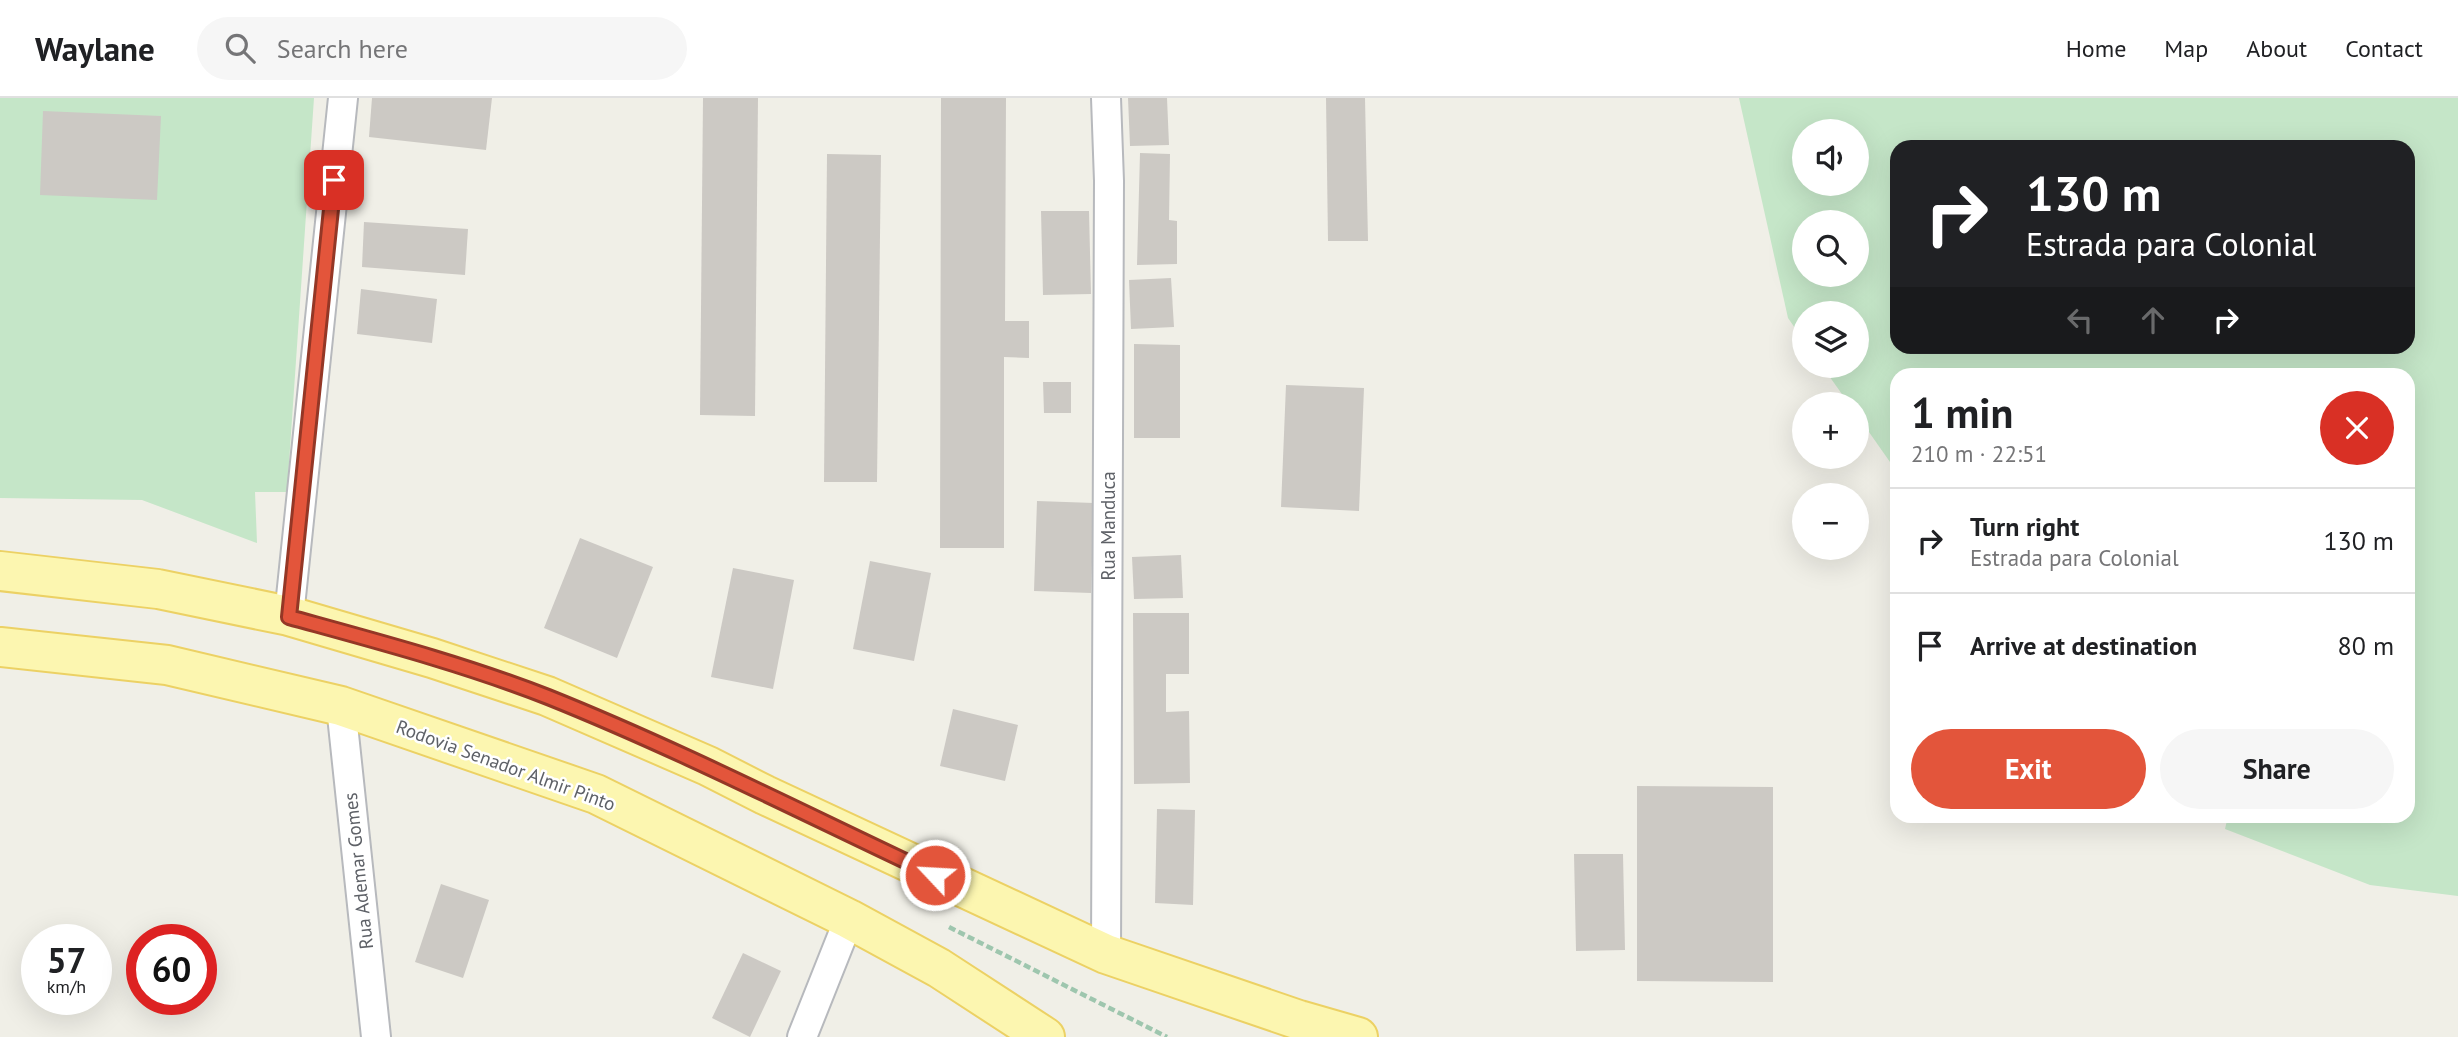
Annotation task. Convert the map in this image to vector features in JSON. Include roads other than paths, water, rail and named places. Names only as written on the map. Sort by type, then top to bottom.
[{"type":"main road","points":[[0,572],[158,589],[289,617],[432,658],[547,696],[709,766],[765,795],[1106,954],[1299,1020],[1358,1037]]},
{"type":"main road","name":"Rodovia Senador Almir Pinto","points":[[0,647],[167,665],[341,706],[596,794],[849,919],[939,968],[1045,1037]]},
{"type":"street","points":[[289,617],[343,98]]},
{"type":"street","name":"Rua Manduca","points":[[1106,954],[1107,98]]},
{"type":"street","name":"Rua Ademar Gomes","points":[[341,706],[376,1037]]},
{"type":"street","points":[[802,1037],[849,919]]}]
